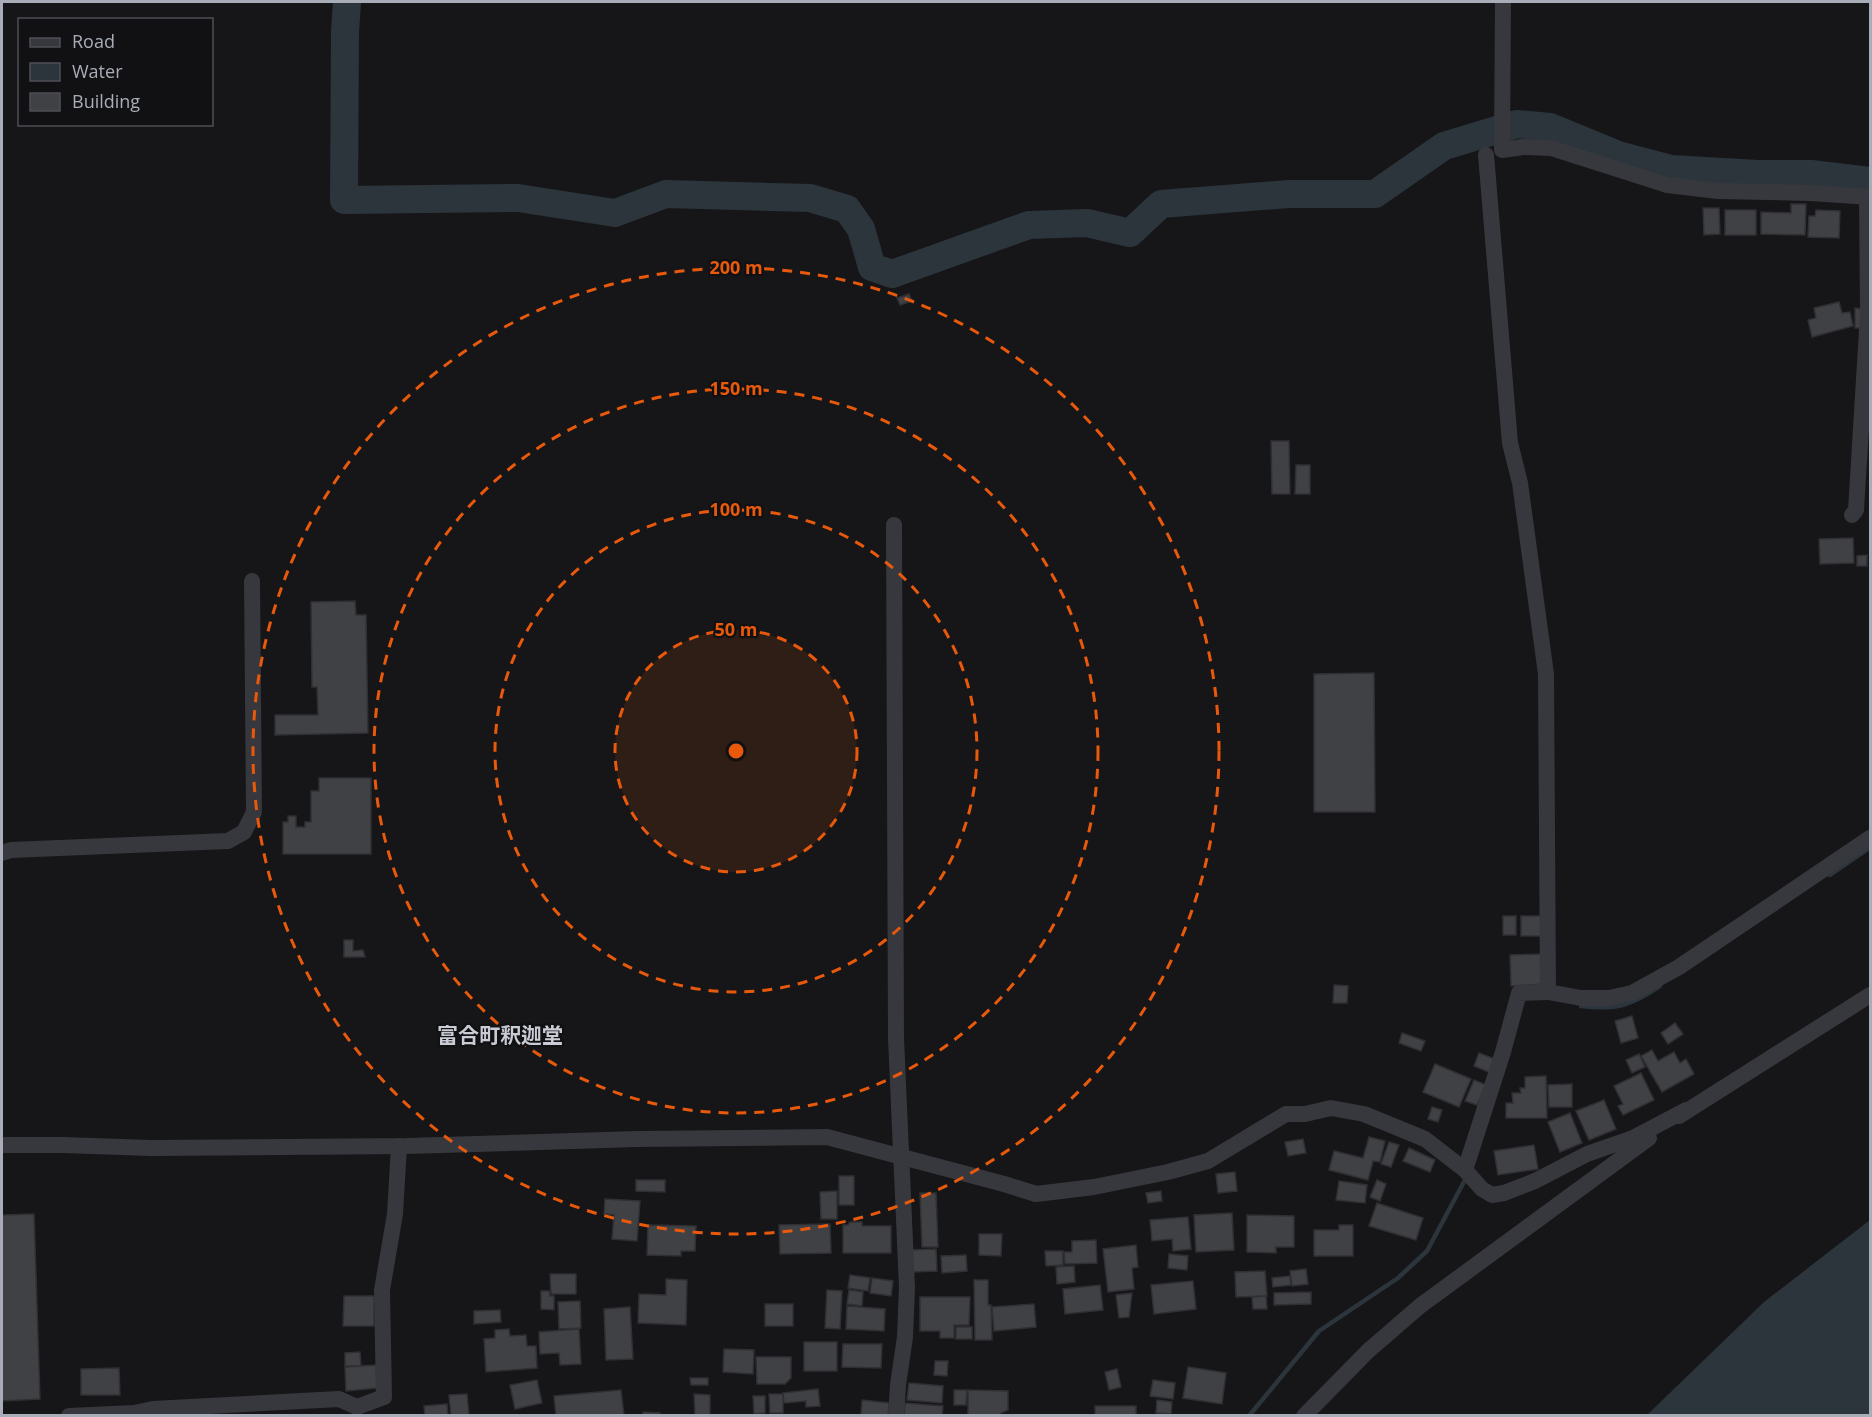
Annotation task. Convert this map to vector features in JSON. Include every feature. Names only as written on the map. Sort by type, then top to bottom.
[{"type":"street","points":[[1503,2],[1502,150],[1523,147],[1551,148],[1667,185],[1718,191],[1869,197],[1867,336],[1856,510],[1852,514]]},
{"type":"street","points":[[1486,155],[1510,443],[1520,483],[1546,674],[1548,992]]},
{"type":"street","points":[[894,525],[896,1038],[907,1287],[896,1416]]},
{"type":"street","points":[[2,853],[11,850],[228,842],[244,832],[254,812],[252,581]]},
{"type":"street","points":[[1468,1174],[1509,1054],[1519,993],[1548,992],[1581,998],[1632,1000],[1870,838]]},
{"type":"street","points":[[2,1145],[63,1144],[151,1148],[399,1146],[638,1139],[827,1137],[1036,1194],[1094,1188],[1208,1161],[1286,1114],[1331,1108],[1364,1114],[1425,1138],[1468,1174],[1482,1189],[1492,1195],[1504,1193],[1587,1154],[1633,1138],[1686,1110],[1870,995]]},
{"type":"street","points":[[1304,1416],[1368,1351],[1420,1306],[1686,1110]]},
{"type":"street","points":[[69,1416],[339,1399],[357,1407],[384,1397],[382,1290],[395,1214],[399,1146]]},
{"type":"water","points":[[1870,1220],[1870,1415],[1647,1415],[1764,1302]]},
{"type":"building","points":[[1791,204],[1806,204],[1805,235],[1761,234],[1761,212],[1791,213]]},
{"type":"building","points":[[1703,208],[1719,208],[1720,234],[1704,235]]},
{"type":"building","points":[[1725,210],[1756,210],[1756,235],[1725,235]]},
{"type":"building","points":[[1816,210],[1840,211],[1839,238],[1808,237],[1809,216],[1815,216]]},
{"type":"building","points":[[909,294],[912,301],[900,305],[897,298]]},
{"type":"building","points":[[1839,302],[1842,313],[1850,312],[1853,326],[1812,337],[1808,320],[1816,318],[1814,308]]},
{"type":"building","points":[[1855,308],[1862,309],[1862,328],[1855,328]]},
{"type":"building","points":[[1271,441],[1289,441],[1290,494],[1272,494]]},
{"type":"building","points":[[1296,465],[1310,465],[1310,494],[1295,494]]},
{"type":"building","points":[[1853,538],[1854,563],[1820,564],[1819,539]]},
{"type":"building","points":[[1867,555],[1867,566],[1857,566],[1857,556]]},
{"type":"building","points":[[355,601],[356,615],[366,615],[368,733],[275,735],[275,715],[318,715],[317,687],[312,687],[311,602]]},
{"type":"building","points":[[1374,673],[1375,812],[1314,812],[1314,674]]},
{"type":"building","points":[[319,778],[371,778],[371,854],[283,854],[283,822],[288,822],[288,816],[296,816],[296,827],[305,827],[305,822],[311,822],[311,791],[319,791]]},
{"type":"building","points":[[1503,916],[1516,916],[1516,935],[1503,935]]},
{"type":"building","points":[[1521,916],[1545,916],[1545,936],[1521,936]]},
{"type":"building","points":[[344,940],[353,940],[353,951],[363,950],[365,957],[344,957]]},
{"type":"building","points":[[1543,954],[1544,984],[1511,986],[1510,955]]},
{"type":"building","points":[[1334,985],[1348,986],[1347,1003],[1333,1003]]},
{"type":"building","points":[[1632,1016],[1638,1038],[1621,1043],[1615,1021]]},
{"type":"building","points":[[1675,1023],[1683,1034],[1668,1044],[1661,1033]]},
{"type":"building","points":[[1402,1033],[1425,1041],[1421,1051],[1399,1043]]},
{"type":"building","points":[[1652,1050],[1658,1061],[1674,1052],[1680,1063],[1686,1059],[1694,1074],[1662,1092],[1641,1056]]},
{"type":"building","points":[[1479,1053],[1497,1060],[1491,1073],[1474,1066]]},
{"type":"building","points":[[1639,1054],[1645,1067],[1632,1073],[1626,1060]]},
{"type":"building","points":[[1435,1064],[1471,1079],[1459,1107],[1423,1092]]},
{"type":"building","points":[[1641,1073],[1654,1100],[1623,1115],[1618,1106],[1623,1104],[1614,1086]]},
{"type":"building","points":[[1546,1076],[1547,1118],[1506,1118],[1506,1103],[1513,1103],[1512,1093],[1521,1093],[1520,1088],[1525,1088],[1525,1077]]},
{"type":"building","points":[[1474,1080],[1486,1085],[1477,1105],[1465,1101]]},
{"type":"building","points":[[1572,1084],[1572,1107],[1549,1107],[1548,1085]]},
{"type":"building","points":[[1604,1100],[1616,1129],[1589,1140],[1576,1111]]},
{"type":"building","points":[[1432,1107],[1442,1110],[1438,1122],[1428,1119]]},
{"type":"building","points":[[1570,1113],[1582,1143],[1560,1152],[1548,1122]]},
{"type":"building","points":[[1369,1137],[1385,1141],[1380,1162],[1373,1161],[1368,1180],[1329,1170],[1334,1151],[1363,1158]]},
{"type":"building","points":[[1303,1139],[1306,1153],[1288,1156],[1285,1142]]},
{"type":"building","points":[[1389,1142],[1399,1145],[1391,1167],[1381,1164]]},
{"type":"building","points":[[1534,1145],[1538,1169],[1498,1175],[1494,1151]]},
{"type":"building","points":[[1409,1148],[1435,1160],[1430,1172],[1403,1161]]},
{"type":"building","points":[[1235,1172],[1237,1191],[1218,1193],[1216,1174]]},
{"type":"building","points":[[839,1176],[854,1176],[854,1205],[839,1205]]},
{"type":"building","points":[[636,1180],[665,1180],[665,1192],[636,1191]]},
{"type":"building","points":[[1377,1180],[1386,1184],[1380,1201],[1370,1197]]},
{"type":"building","points":[[1339,1181],[1367,1185],[1365,1203],[1336,1200]]},
{"type":"building","points":[[837,1191],[837,1219],[821,1219],[820,1192]]},
{"type":"building","points":[[1161,1191],[1162,1201],[1148,1203],[1146,1193]]},
{"type":"building","points":[[920,1193],[936,1193],[938,1247],[922,1247]]},
{"type":"building","points":[[605,1199],[640,1201],[637,1241],[612,1239],[614,1215],[604,1214]]},
{"type":"building","points":[[1377,1203],[1423,1218],[1416,1240],[1369,1226]]},
{"type":"building","points":[[1232,1213],[1234,1250],[1196,1252],[1194,1215]]},
{"type":"building","points":[[34,1214],[40,1399],[2,1401],[2,1215]]},
{"type":"building","points":[[1247,1215],[1294,1216],[1294,1247],[1276,1247],[1276,1253],[1247,1252]]},
{"type":"building","points":[[1188,1217],[1191,1249],[1173,1251],[1172,1239],[1152,1241],[1150,1220]]},
{"type":"building","points":[[850,1222],[862,1222],[862,1226],[891,1226],[891,1253],[843,1253],[843,1225],[848,1225]]},
{"type":"building","points":[[830,1224],[831,1253],[780,1254],[779,1225]]},
{"type":"building","points":[[648,1225],[696,1226],[695,1251],[681,1251],[681,1256],[647,1255]]},
{"type":"building","points":[[1339,1225],[1353,1225],[1353,1256],[1314,1256],[1314,1230],[1339,1230]]},
{"type":"building","points":[[979,1234],[1002,1234],[1001,1256],[979,1255]]},
{"type":"building","points":[[1096,1240],[1097,1263],[1065,1264],[1064,1252],[1072,1252],[1072,1241]]},
{"type":"building","points":[[1136,1245],[1138,1267],[1132,1268],[1134,1289],[1108,1292],[1103,1249]]},
{"type":"building","points":[[936,1249],[937,1271],[912,1272],[911,1250]]},
{"type":"building","points":[[1045,1251],[1063,1251],[1063,1265],[1046,1266]]},
{"type":"building","points":[[1169,1254],[1188,1256],[1187,1270],[1168,1268]]},
{"type":"building","points":[[966,1255],[967,1271],[942,1273],[941,1256]]},
{"type":"building","points":[[1074,1266],[1075,1282],[1057,1284],[1056,1267]]},
{"type":"building","points":[[1306,1269],[1308,1284],[1292,1286],[1290,1271]]},
{"type":"building","points":[[1265,1271],[1267,1296],[1236,1297],[1235,1272]]},
{"type":"building","points":[[550,1274],[576,1274],[576,1294],[551,1294]]},
{"type":"building","points":[[850,1275],[870,1278],[868,1291],[848,1288]]},
{"type":"building","points":[[1290,1276],[1291,1285],[1273,1287],[1272,1278]]},
{"type":"building","points":[[872,1278],[893,1281],[891,1296],[870,1293]]},
{"type":"building","points":[[666,1279],[687,1280],[686,1325],[638,1323],[639,1294],[666,1295]]},
{"type":"building","points":[[974,1280],[988,1280],[992,1340],[975,1340]]},
{"type":"building","points":[[1193,1281],[1196,1309],[1154,1314],[1151,1285]]},
{"type":"building","points":[[1100,1285],[1103,1310],[1065,1314],[1063,1289]]},
{"type":"building","points":[[827,1290],[842,1291],[840,1329],[825,1328]]},
{"type":"building","points":[[849,1290],[863,1292],[862,1306],[847,1304]]},
{"type":"building","points":[[541,1291],[549,1291],[550,1296],[554,1296],[554,1310],[541,1309]]},
{"type":"building","points":[[1311,1292],[1311,1304],[1274,1305],[1274,1293]]},
{"type":"building","points":[[1132,1293],[1129,1317],[1119,1318],[1116,1295]]},
{"type":"building","points":[[344,1296],[374,1296],[374,1326],[343,1326]]},
{"type":"building","points":[[1266,1296],[1267,1309],[1253,1309],[1252,1297]]},
{"type":"building","points":[[920,1297],[970,1297],[969,1325],[954,1325],[954,1338],[940,1338],[940,1331],[920,1331]]},
{"type":"building","points":[[580,1301],[581,1328],[559,1329],[558,1302]]},
{"type":"building","points":[[765,1304],[793,1304],[793,1326],[765,1326]]},
{"type":"building","points":[[1034,1304],[1036,1327],[994,1331],[992,1307]]},
{"type":"building","points":[[847,1306],[885,1309],[884,1331],[846,1329]]},
{"type":"building","points":[[630,1307],[633,1359],[606,1360],[604,1309]]},
{"type":"building","points":[[500,1310],[501,1322],[474,1324],[474,1311]]},
{"type":"building","points":[[956,1327],[972,1327],[972,1339],[956,1339]]},
{"type":"building","points":[[509,1329],[510,1336],[526,1335],[527,1346],[536,1346],[537,1368],[486,1372],[484,1339],[495,1338],[495,1330]]},
{"type":"building","points":[[579,1329],[581,1364],[560,1365],[559,1353],[540,1354],[539,1332]]},
{"type":"building","points":[[804,1342],[837,1342],[837,1371],[804,1371]]},
{"type":"building","points":[[843,1344],[882,1344],[881,1368],[842,1367]]},
{"type":"building","points":[[724,1349],[754,1350],[753,1374],[723,1372]]},
{"type":"building","points":[[360,1352],[361,1366],[345,1366],[345,1353]]},
{"type":"building","points":[[756,1357],[791,1357],[791,1378],[785,1384],[757,1384]]},
{"type":"building","points":[[935,1361],[948,1361],[947,1376],[934,1375]]},
{"type":"building","points":[[376,1365],[377,1388],[346,1391],[345,1367]]},
{"type":"building","points":[[1188,1367],[1226,1373],[1222,1404],[1183,1398]]},
{"type":"building","points":[[119,1368],[120,1395],[81,1395],[81,1369]]},
{"type":"building","points":[[1117,1369],[1121,1387],[1109,1390],[1105,1372]]},
{"type":"building","points":[[690,1378],[708,1378],[708,1385],[691,1385]]},
{"type":"building","points":[[537,1380],[542,1403],[515,1409],[510,1385]]},
{"type":"building","points":[[1153,1380],[1175,1383],[1173,1399],[1150,1396]]},
{"type":"building","points":[[909,1383],[943,1386],[942,1403],[907,1400]]},
{"type":"building","points":[[818,1389],[820,1406],[806,1407],[806,1401],[784,1403],[783,1393]]},
{"type":"building","points":[[621,1390],[624,1416],[556,1416],[554,1396]]},
{"type":"building","points":[[954,1390],[967,1390],[966,1405],[954,1405]]},
{"type":"building","points":[[968,1390],[1008,1391],[1008,1410],[1000,1416],[968,1416]]},
{"type":"building","points":[[467,1394],[469,1416],[451,1416],[449,1395]]},
{"type":"building","points":[[694,1394],[710,1395],[710,1416],[695,1416]]},
{"type":"building","points":[[769,1394],[783,1394],[783,1413],[770,1413]]},
{"type":"building","points":[[753,1396],[765,1396],[765,1413],[754,1414]]},
{"type":"building","points":[[862,1400],[889,1403],[888,1416],[861,1416]]},
{"type":"building","points":[[1157,1400],[1172,1402],[1171,1414],[1156,1413]]},
{"type":"building","points":[[905,1403],[943,1406],[942,1416],[904,1416]]},
{"type":"building","points":[[447,1404],[448,1416],[425,1416],[424,1406]]},
{"type":"building","points":[[1095,1406],[1136,1406],[1136,1416],[1095,1416]]},
{"type":"building","points":[[643,1412],[660,1413],[660,1416],[643,1416]]},
{"type":"waterway","points":[[347,2],[344,200],[518,198],[615,213],[666,194],[810,198],[847,209],[861,229],[872,267],[892,274],[1029,225],[1087,223],[1130,233],[1161,204],[1289,194],[1375,194],[1444,146],[1517,124],[1550,127],[1618,155],[1671,169],[1758,174],[1811,174],[1870,181]]},
{"type":"waterway","points":[[1830,875],[1868,849]]},
{"type":"waterway","points":[[1581,1006],[1623,1005],[1660,986]]},
{"type":"waterway","points":[[1249,1416],[1319,1331],[1398,1278],[1427,1251],[1466,1178]]},
{"type":"district","name":"富合町釈迦堂","points":[[500,1035]]}]
